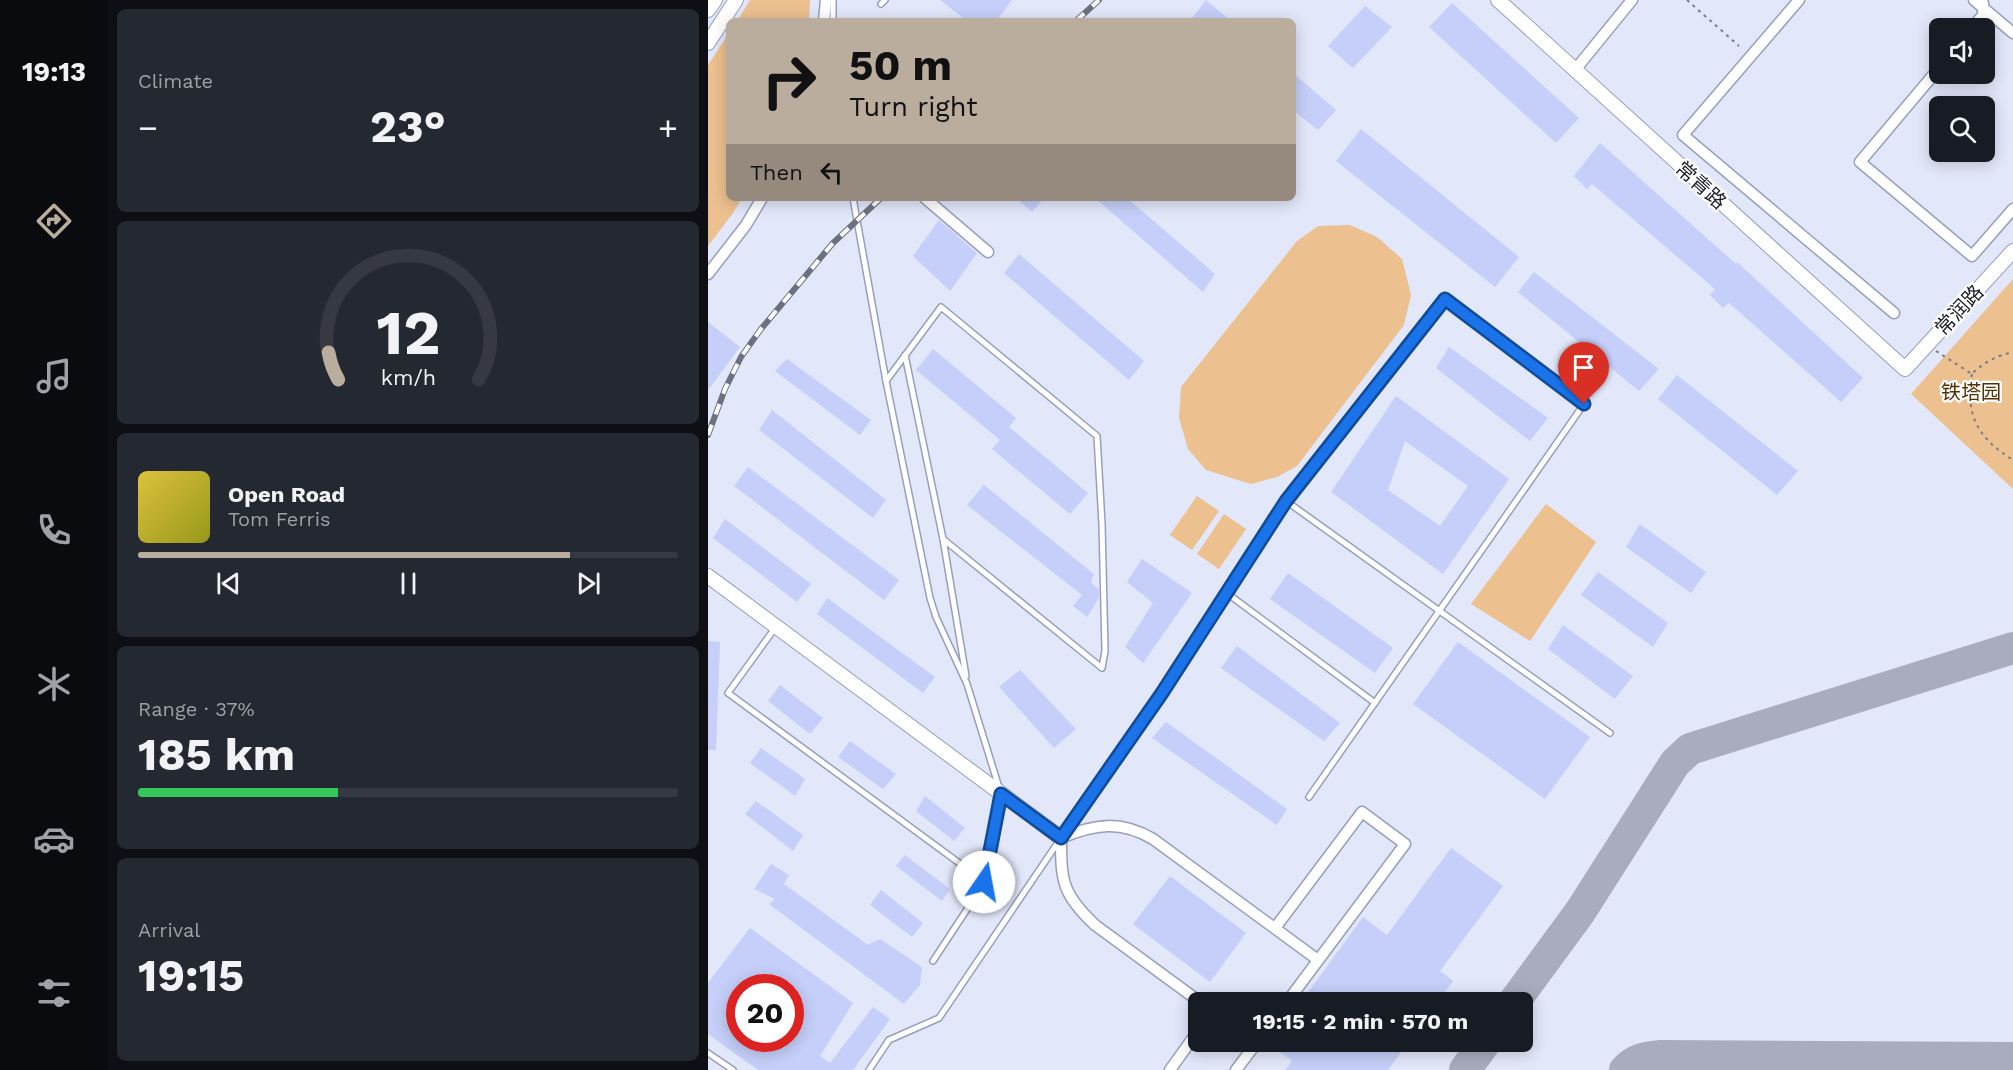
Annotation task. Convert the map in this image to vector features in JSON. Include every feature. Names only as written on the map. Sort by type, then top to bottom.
[{"type":"street","points":[[708,10],[715,0]]},
{"type":"street","points":[[708,43],[736,0]]},
{"type":"street","points":[[824,18],[826,0]]},
{"type":"street","name":"常青路","points":[[1498,0],[1905,369]]},
{"type":"street","points":[[1575,70],[1632,0]]},
{"type":"street","points":[[1800,0],[1683,135],[1894,313]]},
{"type":"street","points":[[1980,2],[1983,15],[1980,18]]},
{"type":"street","points":[[1980,2],[2013,33]]},
{"type":"street","points":[[1929,80],[1860,162],[1972,256],[2013,210]]},
{"type":"street","points":[[708,274],[746,225],[760,201]]},
{"type":"street","points":[[928,201],[988,252]]},
{"type":"street","name":"常润路","points":[[1905,369],[2013,251]]},
{"type":"street","points":[[708,576],[1061,838]]},
{"type":"street","points":[[1275,928],[1362,812],[1405,844],[1294,992]]},
{"type":"street","points":[[1061,838],[1083,829],[1103,826],[1121,826],[1137,830],[1153,839],[1318,960]]},
{"type":"street","points":[[1061,838],[1063,881],[1070,898],[1079,910],[1095,925],[1188,993]]},
{"type":"street","points":[[1170,1070],[1188,1045]]},
{"type":"street","points":[[1236,1070],[1250,1052]]},
{"type":"lane","points":[[833,0],[833,18]]},
{"type":"lane","points":[[855,201],[886,381],[930,597],[936,617],[967,684],[1001,794],[984,882],[933,961]]},
{"type":"lane","points":[[869,1070],[889,1040],[939,1018],[1162,693],[1286,501],[1445,299],[1584,404],[1309,797]]},
{"type":"lane","points":[[886,381],[941,307],[1097,436],[1105,651],[1102,668],[943,539]]},
{"type":"lane","points":[[905,355],[943,539],[967,684]]},
{"type":"lane","points":[[1286,501],[1610,733]]},
{"type":"lane","points":[[1228,594],[1375,703]]},
{"type":"lane","points":[[776,626],[728,693],[984,882]]},
{"type":"lane","points":[[708,1053],[734,1070]]},
{"type":"path","points":[[1687,0],[1739,46]]},
{"type":"path","points":[[1927,345],[1972,374]]},
{"type":"path","points":[[2013,352],[1978,367],[1972,374],[1969,392],[1977,428],[1984,439],[2013,460]]},
{"type":"green space","points":[[750,0],[810,0],[809,18],[739,18]]},
{"type":"green space","points":[[726,38],[726,201],[740,201],[708,246],[708,65]]},
{"type":"green space","points":[[1350,225],[1377,237],[1402,259],[1411,295],[1404,325],[1297,466],[1277,477],[1251,484],[1206,470],[1188,449],[1179,418],[1181,387],[1297,241],[1318,226]]},
{"type":"green space","name":"铁塔园","points":[[2013,279],[2013,489],[1911,394]]},
{"type":"green space","points":[[1197,496],[1219,511],[1192,550],[1170,535]]},
{"type":"green space","points":[[1546,504],[1596,542],[1530,641],[1471,604]]},
{"type":"green space","points":[[1224,514],[1246,529],[1219,569],[1197,554]]},
{"type":"building","points":[[940,0],[1012,0],[998,18],[963,18]]},
{"type":"building","points":[[1206,0],[1227,18],[1192,18]]},
{"type":"building","points":[[1452,3],[1579,118],[1556,143],[1429,27]]},
{"type":"building","points":[[1365,6],[1392,27],[1353,68],[1328,46]]},
{"type":"building","points":[[1296,76],[1336,110],[1318,130],[1296,112]]},
{"type":"building","points":[[1361,129],[1519,257],[1495,287],[1336,161]]},
{"type":"building","points":[[1600,143],[1736,264],[1737,262],[1863,378],[1841,402],[1729,303],[1723,308],[1710,295],[1715,289],[1592,184],[1587,189],[1574,176]]},
{"type":"building","points":[[1019,201],[1041,201],[1032,212]]},
{"type":"building","points":[[1098,201],[1130,201],[1215,274],[1203,292]]},
{"type":"building","points":[[939,220],[977,253],[950,291],[913,256]]},
{"type":"building","points":[[1019,254],[1144,361],[1129,380],[1004,273]]},
{"type":"building","points":[[1534,272],[1659,369],[1639,391],[1518,292]]},
{"type":"building","points":[[708,322],[740,347],[708,390]]},
{"type":"building","points":[[1449,347],[1548,418],[1530,441],[1436,368]]},
{"type":"building","points":[[933,349],[1016,418],[1009,427],[1088,493],[1070,514],[992,449],[1000,440],[916,370]]},
{"type":"building","points":[[787,359],[871,420],[860,435],[775,371]]},
{"type":"building","points":[[1677,375],[1798,471],[1777,495],[1658,399]]},
{"type":"building","points":[[1396,396],[1509,479],[1443,574],[1331,492]],"holes":[[[1405,441],[1468,486],[1440,526],[1388,490]]]},
{"type":"building","points":[[772,410],[886,500],[873,518],[759,430]]},
{"type":"building","points":[[748,467],[899,580],[884,600],[734,486]]},
{"type":"building","points":[[984,485],[1094,574],[1091,582],[1099,590],[1099,598],[1087,617],[1073,606],[1082,595],[967,505]]},
{"type":"building","points":[[725,519],[811,584],[797,602],[713,538]]},
{"type":"building","points":[[1640,524],[1706,572],[1691,593],[1626,547]]},
{"type":"building","points":[[1142,559],[1192,593],[1143,663],[1125,647],[1153,603],[1127,582]]},
{"type":"building","points":[[1598,572],[1668,623],[1653,647],[1581,595]]},
{"type":"building","points":[[1288,573],[1393,648],[1375,673],[1270,599]]},
{"type":"building","points":[[827,598],[935,677],[923,693],[817,614]]},
{"type":"building","points":[[1563,625],[1633,676],[1615,699],[1548,649]]},
{"type":"building","points":[[708,641],[720,642],[716,750],[708,750]]},
{"type":"building","points":[[1458,642],[1590,737],[1545,799],[1413,704]]},
{"type":"building","points":[[1237,646],[1340,723],[1324,741],[1221,668]]},
{"type":"building","points":[[1020,670],[1076,729],[1054,748],[999,687]]},
{"type":"building","points":[[780,685],[823,718],[810,734],[768,701]]},
{"type":"building","points":[[1166,722],[1287,809],[1277,825],[1152,738]]},
{"type":"building","points":[[850,741],[896,774],[883,789],[838,757]]},
{"type":"building","points":[[761,748],[805,779],[795,796],[750,763]]},
{"type":"building","points":[[925,796],[965,828],[954,841],[916,811]]},
{"type":"building","points":[[756,801],[803,835],[793,851],[745,814]]},
{"type":"building","points":[[1451,848],[1503,886],[1440,971],[1453,981],[1445,992],[1308,992],[1363,917],[1387,935]]},
{"type":"building","points":[[905,855],[950,889],[942,901],[896,866]]},
{"type":"building","points":[[771,864],[789,875],[784,884],[868,945],[880,939],[922,967],[920,985],[904,1004],[769,904],[775,899],[754,889]]},
{"type":"building","points":[[1170,876],[1246,933],[1210,982],[1133,924]]},
{"type":"building","points":[[881,890],[923,923],[912,937],[870,905]]},
{"type":"building","points":[[750,928],[853,1003],[820,1056],[830,1063],[873,1007],[890,1019],[853,1070],[758,1070],[733,1052],[804,1052],[804,974],[726,974],[726,1047],[708,1034],[708,983]]},
{"type":"building","points":[[1280,1052],[1401,1052],[1388,1070],[1285,1070],[1292,1061]]},
{"type":"taxiway","points":[[1521,992],[1580,912],[1675,763],[1690,749],[2013,648]]},
{"type":"taxiway","points":[[1465,1070],[1478,1052]]},
{"type":"taxiway","points":[[1625,1070],[1642,1059],[1661,1056],[2013,1058]]},
{"type":"railway","points":[[1079,18],[1099,0]]},
{"type":"railway","points":[[708,435],[725,389],[741,357],[761,329],[833,243],[878,201]]},
{"type":"route","points":[[984,882],[1001,794],[1061,838],[1162,693],[1286,501],[1445,299],[1584,404]]}]
